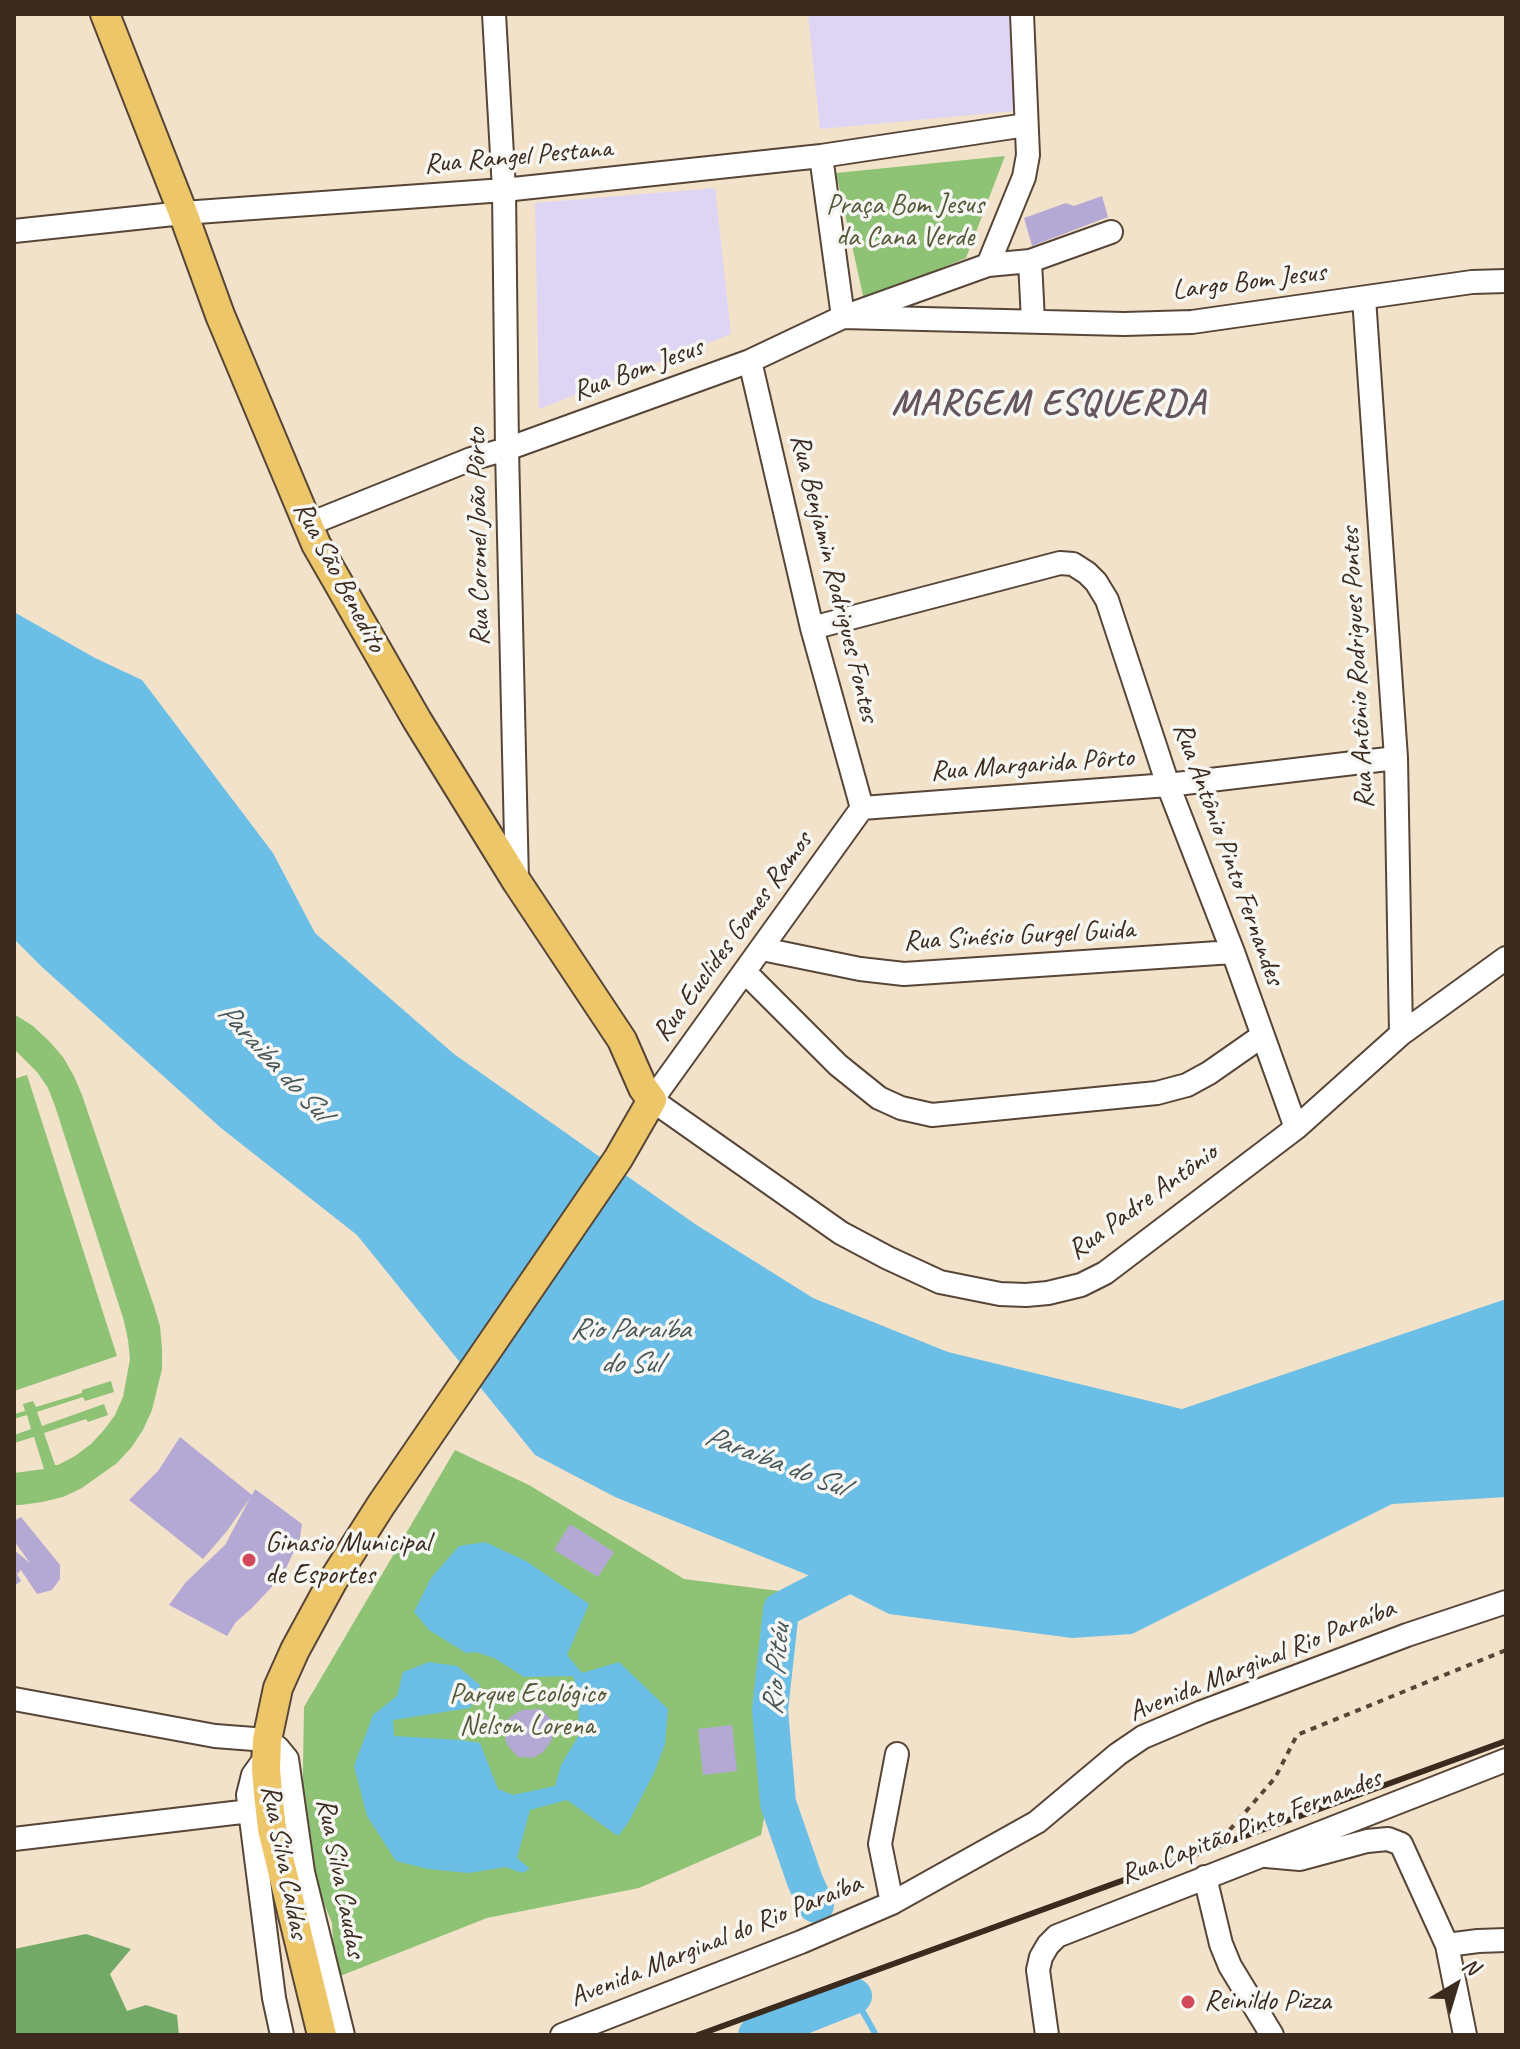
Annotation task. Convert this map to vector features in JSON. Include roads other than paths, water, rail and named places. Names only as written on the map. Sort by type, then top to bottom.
[{"type":"main road","name":"Rua São Benedito","points":[[105,14],[220,315],[316,544],[417,720],[517,882],[622,1040],[643,1088],[652,1100]]},
{"type":"main road","name":"Rua Silva Caldas","points":[[322,2035],[272,1829],[267,1748],[278,1688],[332,1582],[387,1496],[618,1159],[652,1100]]},
{"type":"street","name":"Rua Coronel João Pôrto","points":[[494,14],[504,190],[517,882]]},
{"type":"street","points":[[1022,14],[1028,155],[1024,177],[988,265],[1030,261],[1111,232]]},
{"type":"street","name":"Rua Rangel Pestana","points":[[14,231],[183,213],[504,190],[821,156],[1026,125]]},
{"type":"street","points":[[821,156],[843,317]]},
{"type":"street","points":[[1030,261],[1033,321]]},
{"type":"street","name":"Rua Bom Jesus","points":[[307,525],[471,459],[507,449],[750,361],[843,317],[988,265]]},
{"type":"street","name":"Largo Bom Jesus","points":[[843,317],[1124,324],[1192,322],[1472,282],[1506,281]]},
{"type":"street","name":"Rua Antônio Rodrigues Pontes","points":[[1364,298],[1396,758],[1401,1034]]},
{"type":"street","name":"Rua Benjamin Rodrigues Fontes","points":[[750,361],[812,628],[862,808]]},
{"type":"street","name":"Rua Antônio Pinto Fernandes","points":[[812,628],[1060,563],[1073,564],[1096,582],[1107,600],[1168,785],[1233,952],[1296,1128]]},
{"type":"street","name":"Rua Margarida Pôrto","points":[[862,808],[1168,785],[1396,758]]},
{"type":"street","name":"Rua Euclides Gomes Ramos","points":[[652,1100],[862,808]]},
{"type":"street","name":"Rua Sinésio Gurgel Guida","points":[[762,949],[860,969],[904,974],[1233,952]]},
{"type":"street","name":"Rua Padre Antônio","points":[[652,1100],[841,1233],[888,1258],[940,1282],[1000,1294],[1048,1293],[1081,1285],[1105,1273],[1296,1128],[1401,1034],[1506,958]]},
{"type":"street","points":[[745,972],[838,1065],[879,1098],[901,1108],[932,1115],[1157,1093],[1187,1085],[1262,1036]]},
{"type":"street","name":"Avenida Marginal Rio Paraíba","points":[[892,1903],[1037,1822],[1143,1737],[1407,1635],[1506,1602]]},
{"type":"street","points":[[14,1699],[267,1748],[248,1788],[274,1998],[282,2035]]},
{"type":"street","name":"Rua Silva Caudas","points":[[267,1748],[278,1748],[287,1759],[303,1872],[343,2035]]},
{"type":"street","points":[[892,1903],[880,1844],[897,1754]]},
{"type":"street","name":"Rua Capitão Pinto Fernandes","points":[[1047,2035],[1038,1970],[1041,1957],[1057,1936],[1506,1760]]},
{"type":"street","points":[[14,1839],[250,1811]]},
{"type":"street","points":[[1261,1855],[1300,1859],[1367,1841],[1388,1839],[1401,1844],[1447,1945],[1465,2035]]},
{"type":"street","points":[[1205,1877],[1221,1944],[1230,1966],[1272,2035]]},
{"type":"street","name":"Avenida Marginal do Rio Paraíba","points":[[562,2035],[801,1942],[892,1903]]},
{"type":"street","points":[[1447,1945],[1506,1940]]},
{"type":"water","name":"Rio Paraíba do Sul","points":[[14,612],[95,658],[142,680],[273,853],[315,933],[454,1054],[695,1224],[813,1298],[948,1352],[1182,1409],[1506,1299],[1506,1497],[1392,1504],[1132,1634],[1072,1638],[889,1614],[830,1584],[615,1497],[535,1455],[357,1235],[221,1128],[14,939]]},
{"type":"water","points":[[485,1542],[526,1561],[589,1604],[567,1655],[582,1673],[619,1662],[668,1709],[665,1744],[654,1773],[618,1836],[567,1800],[530,1810],[517,1858],[530,1869],[522,1873],[506,1867],[469,1873],[428,1869],[396,1861],[367,1816],[354,1766],[373,1715],[397,1696],[403,1672],[429,1662],[457,1666],[480,1685],[470,1708],[393,1720],[394,1736],[480,1743],[498,1789],[513,1795],[555,1786],[561,1765],[579,1735],[578,1693],[573,1676],[524,1677],[494,1658],[476,1652],[466,1653],[429,1630],[414,1612],[431,1578],[459,1546]]},
{"type":"waterway","name":"Rio Pitéu","points":[[816,1905],[778,1803],[770,1710],[781,1610],[873,1562]]},
{"type":"waterway","points":[[854,1996],[876,2035]]},
{"type":"waterway","points":[[756,2035],[854,1996]]},
{"type":"railway","points":[[698,2035],[1506,1741]]},
{"type":"place","name":"Ginasio Municipal de Esportes","points":[[249,1560]]},
{"type":"place","name":"Reinildo Pizza","points":[[1188,2002]]},
{"type":"district","name":"MARGEM ESQUERDA","points":[[1049,405]]},
{"type":"park label","name":"Praça Bom Jesus da Cana Verde","points":[[905,222]]},
{"type":"park label","name":"Parque Ecológico Nelson Lorena","points":[[527,1711]]},
{"type":"water label","name":"Paraiba do Sul","points":[[273,1062]]},
{"type":"water label","name":"Paraiba do Sul","points":[[775,1462]]}]
